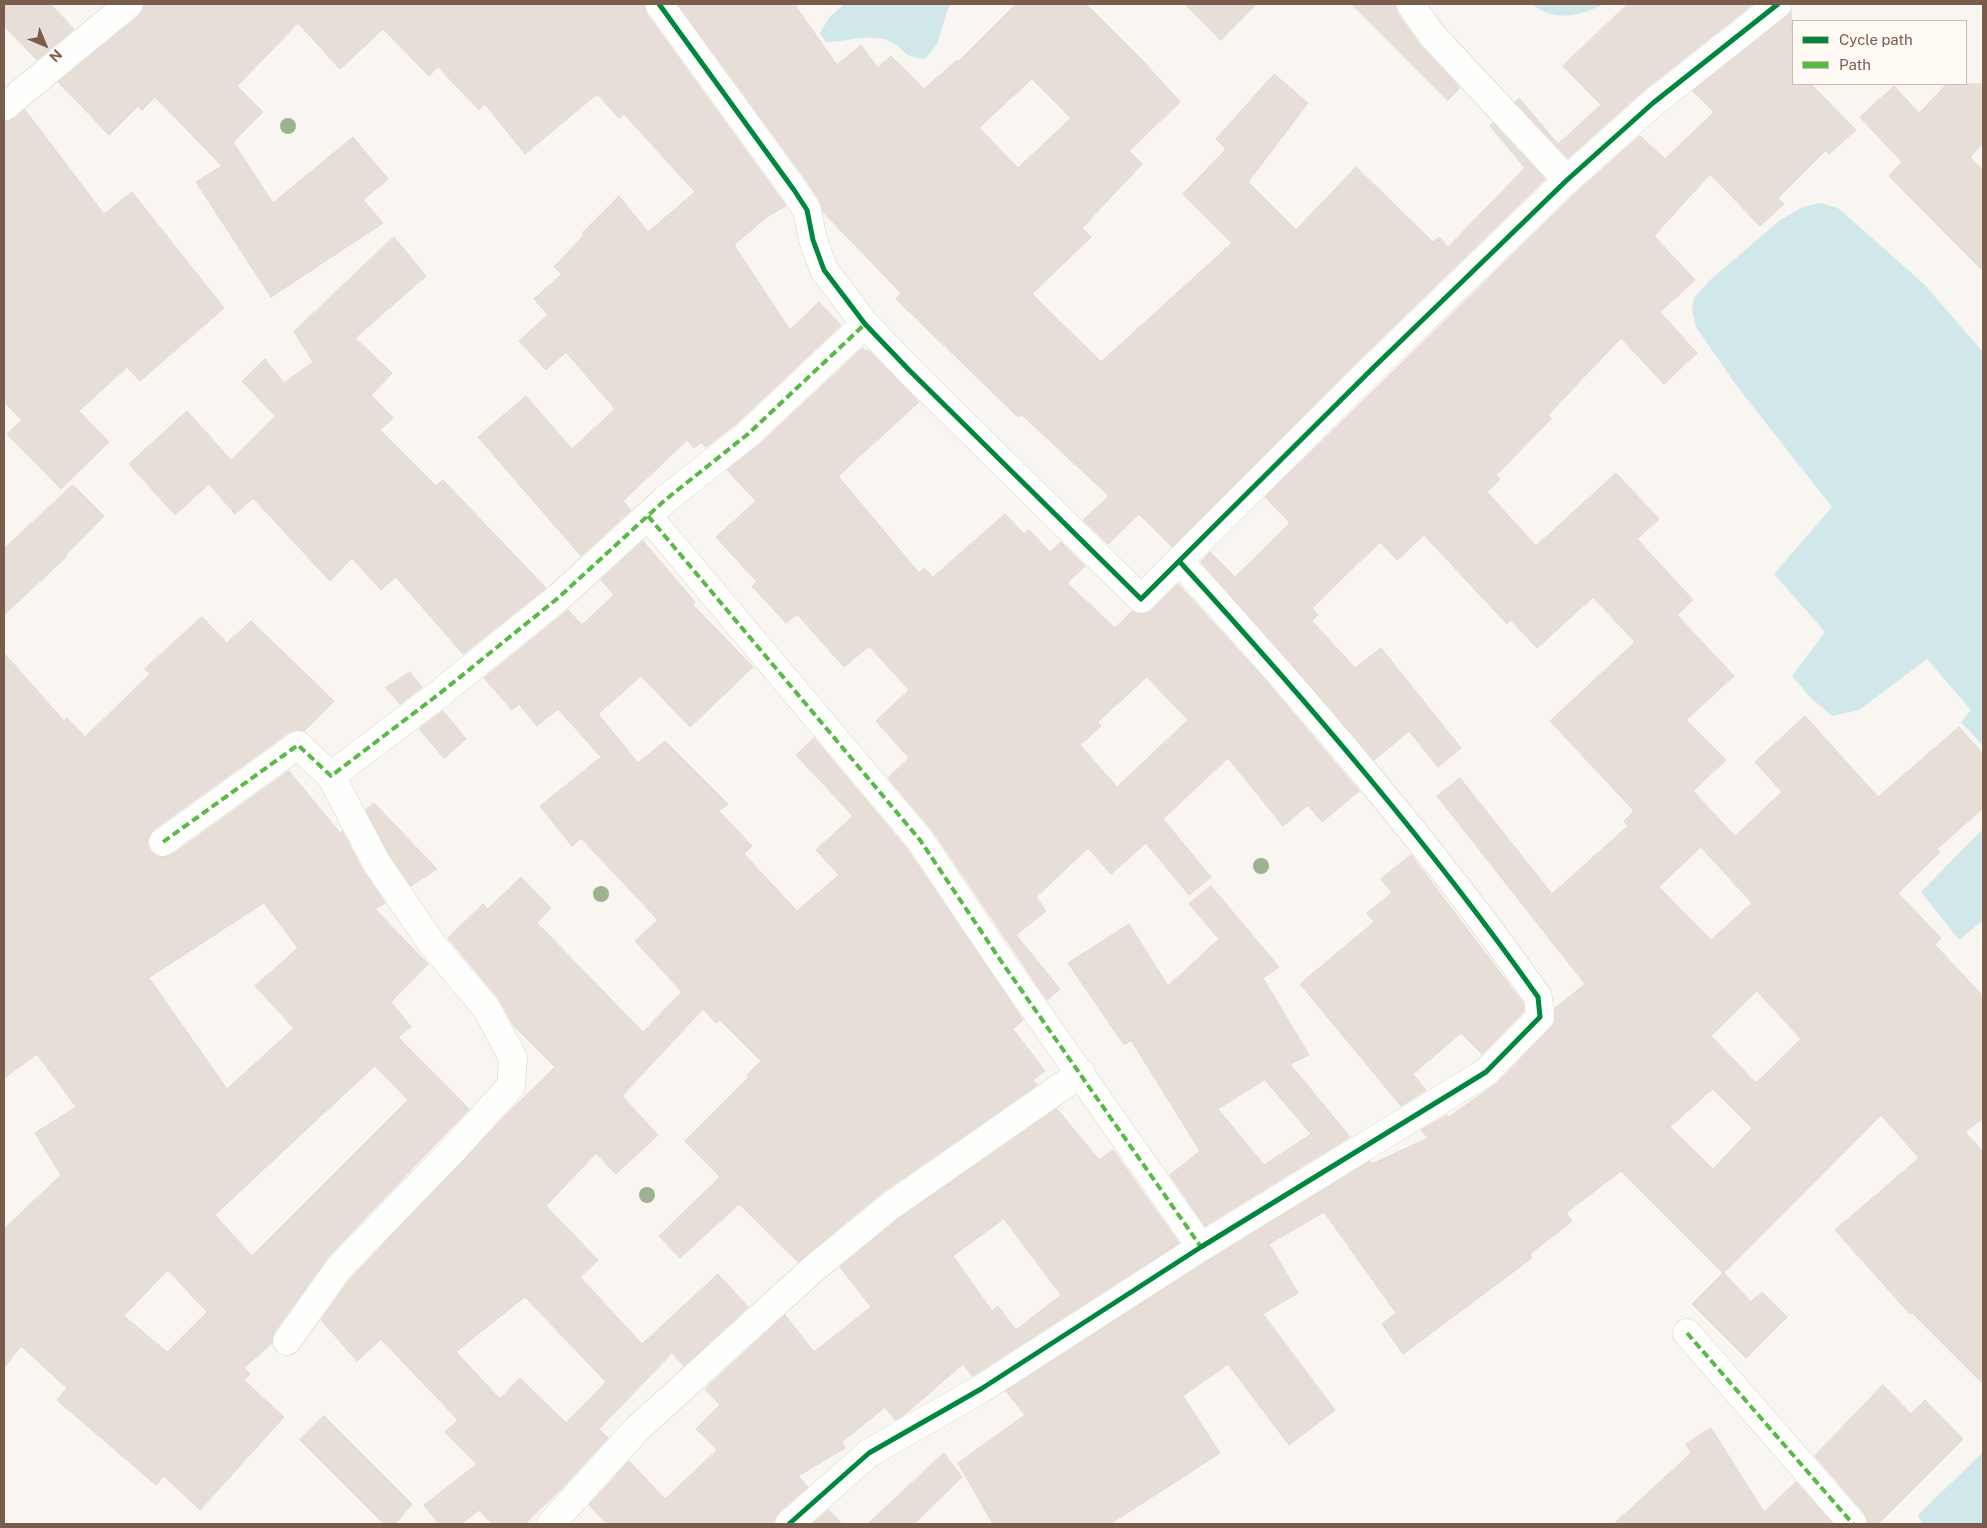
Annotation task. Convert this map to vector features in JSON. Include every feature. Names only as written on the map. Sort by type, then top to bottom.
[{"type":"street","points":[[4,106],[129,4]]},
{"type":"street","points":[[659,4],[807,210],[813,240],[824,270],[865,324],[909,370],[1141,599],[1374,366],[1567,180],[1653,103],[1778,4]]},
{"type":"street","points":[[1410,4],[1432,35],[1567,180]]},
{"type":"street","points":[[331,776],[439,694],[558,598],[665,500],[748,434],[865,324]]},
{"type":"street","points":[[648,516],[920,840],[1001,962],[1202,1247]]},
{"type":"street","points":[[789,1524],[869,1453],[981,1389],[1202,1247],[1486,1072],[1540,1017],[1538,997],[1462,894],[1288,681],[1179,561]]},
{"type":"street","points":[[163,842],[298,746],[331,776],[376,862],[432,944],[487,1009],[513,1058],[511,1086],[455,1148],[339,1268],[287,1341]]},
{"type":"street","points":[[551,1524],[638,1429],[812,1270],[888,1207],[1081,1073]]},
{"type":"street","points":[[1687,1333],[1853,1524]]},
{"type":"water","points":[[844,4],[952,4],[948,9],[937,44],[925,59],[908,55],[897,45],[884,39],[859,38],[826,42],[820,33],[829,18]]},
{"type":"water","points":[[1532,4],[1604,4],[1586,12],[1559,16],[1541,10]]},
{"type":"water","points":[[1819,203],[1838,208],[1924,284],[1983,352],[1983,746],[1961,722],[1971,710],[1927,659],[1859,710],[1832,716],[1811,698],[1792,676],[1825,632],[1774,574],[1832,507],[1736,385],[1696,327],[1692,310],[1694,298],[1709,281],[1779,221],[1803,207]]},
{"type":"water","points":[[1983,829],[1983,925],[1981,922],[1959,940],[1921,892]]},
{"type":"water","points":[[1983,1452],[1983,1524],[1923,1524],[1918,1515]]},
{"type":"building","points":[[4,4],[50,4],[74,29],[37,60],[4,26]]},
{"type":"building","points":[[145,4],[644,4],[646,13],[786,206],[768,216],[734,245],[790,330],[819,302],[841,325],[738,422],[706,447],[701,442],[694,448],[687,440],[623,501],[631,510],[581,556],[478,437],[526,396],[572,449],[615,409],[566,352],[546,370],[519,341],[548,315],[534,299],[562,274],[554,267],[584,235],[582,233],[619,196],[648,232],[695,192],[624,114],[619,118],[597,94],[525,154],[485,104],[479,110],[438,67],[429,76],[383,29],[340,69],[298,23],[237,86],[263,112],[233,142],[273,203],[353,137],[388,179],[363,200],[383,223],[271,297],[196,182],[222,166],[155,97],[142,110],[138,106],[109,135],[58,82],[139,16]]},
{"type":"building","points":[[678,4],[794,4],[837,65],[861,45],[878,68],[891,56],[924,89],[957,60],[958,62],[1016,4],[1086,4],[1144,62],[1180,102],[1129,151],[1142,164],[1082,228],[1091,237],[1032,294],[1101,362],[1232,243],[1183,194],[1226,149],[1216,139],[1274,74],[1308,103],[1248,182],[1296,230],[1356,167],[1433,242],[1439,237],[1448,247],[1525,168],[1490,126],[1493,123],[1545,179],[1363,356],[1172,547],[1139,514],[1108,544],[1083,520],[1109,496],[1021,414],[1018,417],[896,299],[901,293],[823,212],[820,201]],"holes":[[[1032,79],[1071,118],[1018,168],[979,128]]]},
{"type":"building","points":[[1185,4],[1257,4],[1221,40]]},
{"type":"building","points":[[1352,4],[1395,4],[1397,13],[1419,44],[1460,88],[1448,100]]},
{"type":"building","points":[[1628,4],[1753,4],[1643,91],[1568,158],[1515,102],[1519,98],[1558,144],[1601,105],[1563,66]]},
{"type":"building","points":[[1791,11],[1792,85],[1812,85],[1856,130],[1829,154],[1826,150],[1778,198],[1784,204],[1760,226],[1710,174],[1654,236],[1695,280],[1660,312],[1697,353],[1664,384],[1621,338],[1548,415],[1551,419],[1496,475],[1500,479],[1487,492],[1536,546],[1616,473],[1659,519],[1637,539],[1693,600],[1677,615],[1734,676],[1686,720],[1726,760],[1693,791],[1735,836],[1782,792],[1755,762],[1805,716],[1878,797],[1959,727],[1983,754],[1983,808],[1937,849],[1940,852],[1898,893],[1941,938],[1935,945],[1983,996],[1983,1118],[1965,1132],[1983,1152],[1983,1384],[1912,1313],[1910,1314],[1835,1230],[1919,1158],[1881,1115],[1724,1273],[1751,1302],[1762,1292],[1787,1317],[1746,1358],[1692,1304],[1723,1273],[1621,1171],[1566,1213],[1572,1221],[1530,1254],[1532,1258],[1403,1354],[1382,1324],[1396,1313],[1324,1212],[1269,1244],[1298,1293],[1263,1314],[1335,1410],[1289,1445],[1228,1364],[1183,1396],[1220,1453],[1110,1524],[993,1524],[958,1463],[1025,1415],[1006,1391],[1209,1260],[1370,1161],[1372,1164],[1428,1138],[1421,1130],[1447,1115],[1449,1117],[1497,1083],[1551,1028],[1555,1022],[1555,1008],[1585,984],[1437,796],[1460,778],[1552,894],[1628,826],[1624,821],[1634,811],[1550,721],[1635,642],[1593,597],[1537,648],[1511,620],[1507,624],[1424,535],[1397,560],[1380,542],[1312,608],[1318,615],[1312,621],[1355,668],[1381,648],[1461,748],[1438,767],[1409,731],[1374,760],[1201,562],[1210,552],[1235,577],[1290,523],[1265,497],[1578,191],[1640,136],[1665,159],[1714,112],[1693,91]],"holes":[[[1701,847],[1752,903],[1711,940],[1659,887]],[[1757,991],[1801,1039],[1756,1083],[1711,1036]],[[1713,1089],[1752,1128],[1713,1169],[1670,1127]]]},
{"type":"building","points":[[1983,84],[1983,143],[1970,157],[1983,170],[1983,271],[1889,176],[1902,162],[1860,117],[1894,86],[1919,113],[1946,85]]},
{"type":"building","points":[[25,110],[104,214],[132,192],[224,308],[140,381],[127,367],[79,411],[109,442],[61,489],[7,434],[22,420],[4,402],[4,122],[14,119]]},
{"type":"building","points":[[394,237],[426,276],[355,338],[392,373],[371,395],[393,418],[380,430],[436,486],[443,480],[546,588],[463,654],[396,577],[381,590],[352,558],[330,581],[253,498],[235,514],[209,484],[175,515],[129,464],[187,411],[231,460],[275,416],[242,381],[265,359],[284,383],[313,362],[294,332]]},
{"type":"building","points":[[863,348],[866,351],[868,350],[919,402],[838,476],[919,573],[924,568],[933,577],[1005,514],[1024,534],[1029,530],[1050,552],[1061,542],[1085,566],[1067,583],[1115,628],[1132,611],[1145,614],[1152,610],[1178,584],[1262,676],[1359,791],[1322,822],[1308,805],[1283,826],[1228,758],[1163,819],[1211,877],[1189,895],[1146,843],[1111,874],[1088,848],[1036,897],[1046,911],[1016,935],[1060,989],[1047,1000],[933,831],[888,778],[909,758],[876,721],[909,690],[869,646],[844,667],[797,614],[786,623],[752,586],[757,582],[716,537],[756,501],[727,470],[759,445]],"holes":[[[1147,677],[1188,720],[1117,787],[1080,745],[1101,726],[1098,722]]]},
{"type":"building","points":[[73,485],[104,516],[66,557],[4,615],[4,549]]},
{"type":"building","points":[[643,541],[695,602],[693,605],[753,667],[690,727],[641,676],[598,714],[638,763],[665,741],[728,804],[719,811],[752,846],[744,854],[797,911],[839,875],[816,850],[853,816],[796,755],[814,738],[907,849],[1023,1020],[1013,1029],[1045,1071],[1033,1080],[1037,1085],[880,1194],[798,1262],[739,1204],[680,1258],[659,1236],[720,1177],[685,1141],[749,1077],[747,1075],[761,1061],[720,1020],[716,1023],[703,1009],[622,1096],[658,1135],[616,1174],[596,1153],[546,1206],[598,1260],[580,1277],[642,1344],[718,1274],[748,1307],[684,1366],[672,1353],[599,1429],[608,1438],[562,1488],[525,1524],[492,1524],[479,1510],[461,1524],[439,1524],[424,1505],[477,1464],[445,1432],[458,1420],[381,1339],[357,1361],[321,1320],[351,1278],[508,1113],[555,1067],[514,1026],[499,999],[448,938],[483,904],[488,909],[521,877],[551,908],[537,923],[643,1032],[682,992],[635,941],[658,920],[581,838],[572,846],[540,806],[601,757],[558,709],[537,726],[519,704],[512,710],[484,678],[568,610],[582,625],[614,595],[601,580]],"holes":[[[525,1297],[606,1382],[566,1423],[520,1378],[500,1399],[456,1352]]]},
{"type":"building","points":[[202,617],[227,643],[251,621],[334,701],[304,731],[296,730],[289,732],[154,829],[147,843],[150,851],[157,856],[165,857],[172,855],[289,771],[340,833],[342,831],[362,869],[385,903],[375,909],[428,964],[391,1002],[411,1027],[398,1037],[469,1109],[328,1257],[274,1332],[272,1343],[244,1368],[250,1374],[244,1380],[284,1417],[200,1510],[164,1476],[156,1485],[57,1400],[67,1388],[21,1346],[4,1368],[4,1229],[61,1175],[35,1133],[76,1107],[37,1054],[4,1078],[4,653],[64,721],[67,718],[85,737],[150,674],[145,669]],"holes":[[[264,903],[298,948],[255,986],[294,1028],[227,1089],[149,978]],[[375,1066],[408,1100],[252,1256],[215,1215]],[[168,1270],[207,1312],[167,1352],[124,1316]]]},
{"type":"building","points":[[410,672],[422,687],[400,704],[386,688]]},
{"type":"building","points":[[443,711],[466,739],[444,758],[419,729]]},
{"type":"building","points":[[374,803],[437,869],[411,886],[389,854],[366,810]]},
{"type":"building","points":[[1411,855],[1523,1003],[1524,1011],[1482,1054],[1461,1033],[1413,1074],[1426,1090],[1401,1106],[1300,984],[1374,922],[1367,913],[1392,893],[1381,879]]},
{"type":"building","points":[[1211,886],[1279,967],[1263,978],[1309,1055],[1290,1064],[1350,1137],[1205,1226],[1170,1175],[1200,1151],[1131,1040],[1124,1045],[1068,963],[1129,924],[1168,986],[1219,939],[1189,904]],"holes":[[[1265,1080],[1311,1134],[1264,1165],[1218,1109]]]},
{"type":"building","points":[[1057,1109],[1099,1160],[1113,1150],[1179,1243],[972,1376],[963,1364],[904,1415],[895,1420],[885,1407],[842,1442],[845,1448],[798,1476],[808,1487],[779,1512],[774,1524],[607,1524],[589,1505],[629,1461],[665,1499],[717,1450],[696,1429],[720,1405],[705,1389],[785,1315],[814,1352],[871,1307],[840,1267],[898,1219]],"holes":[[[1004,1219],[1061,1295],[1016,1330],[998,1306],[992,1311],[953,1256]]]},
{"type":"building","points":[[1883,1385],[1911,1414],[1925,1400],[1963,1439],[1878,1524],[1868,1524],[1865,1514],[1815,1456]]},
{"type":"building","points":[[324,1416],[412,1504],[395,1524],[384,1524],[300,1440]]},
{"type":"building","points":[[1711,1428],[1764,1512],[1796,1482],[1833,1524],[1614,1524],[1691,1453],[1686,1444]]},
{"type":"building","points":[[944,1453],[962,1477],[914,1524],[868,1524]]},
{"type":"building","points":[[829,1510],[842,1524],[812,1524]]},
{"type":"marked path","points":[[163,842],[298,745],[331,776],[439,694],[558,598],[665,500],[748,434],[865,324]]},
{"type":"marked path","points":[[648,516],[920,840],[1001,961],[1201,1247]]},
{"type":"marked path","points":[[1687,1333],[1853,1524]]},
{"type":"cycle path","points":[[659,4],[807,210],[813,240],[824,270],[865,324],[909,370],[1141,599],[1374,367],[1567,180],[1653,103],[1778,4]]},
{"type":"cycle path","points":[[789,1524],[869,1453],[981,1389],[1201,1247],[1486,1072],[1540,1017],[1538,997],[1454,883],[1320,719],[1179,561]]}]
